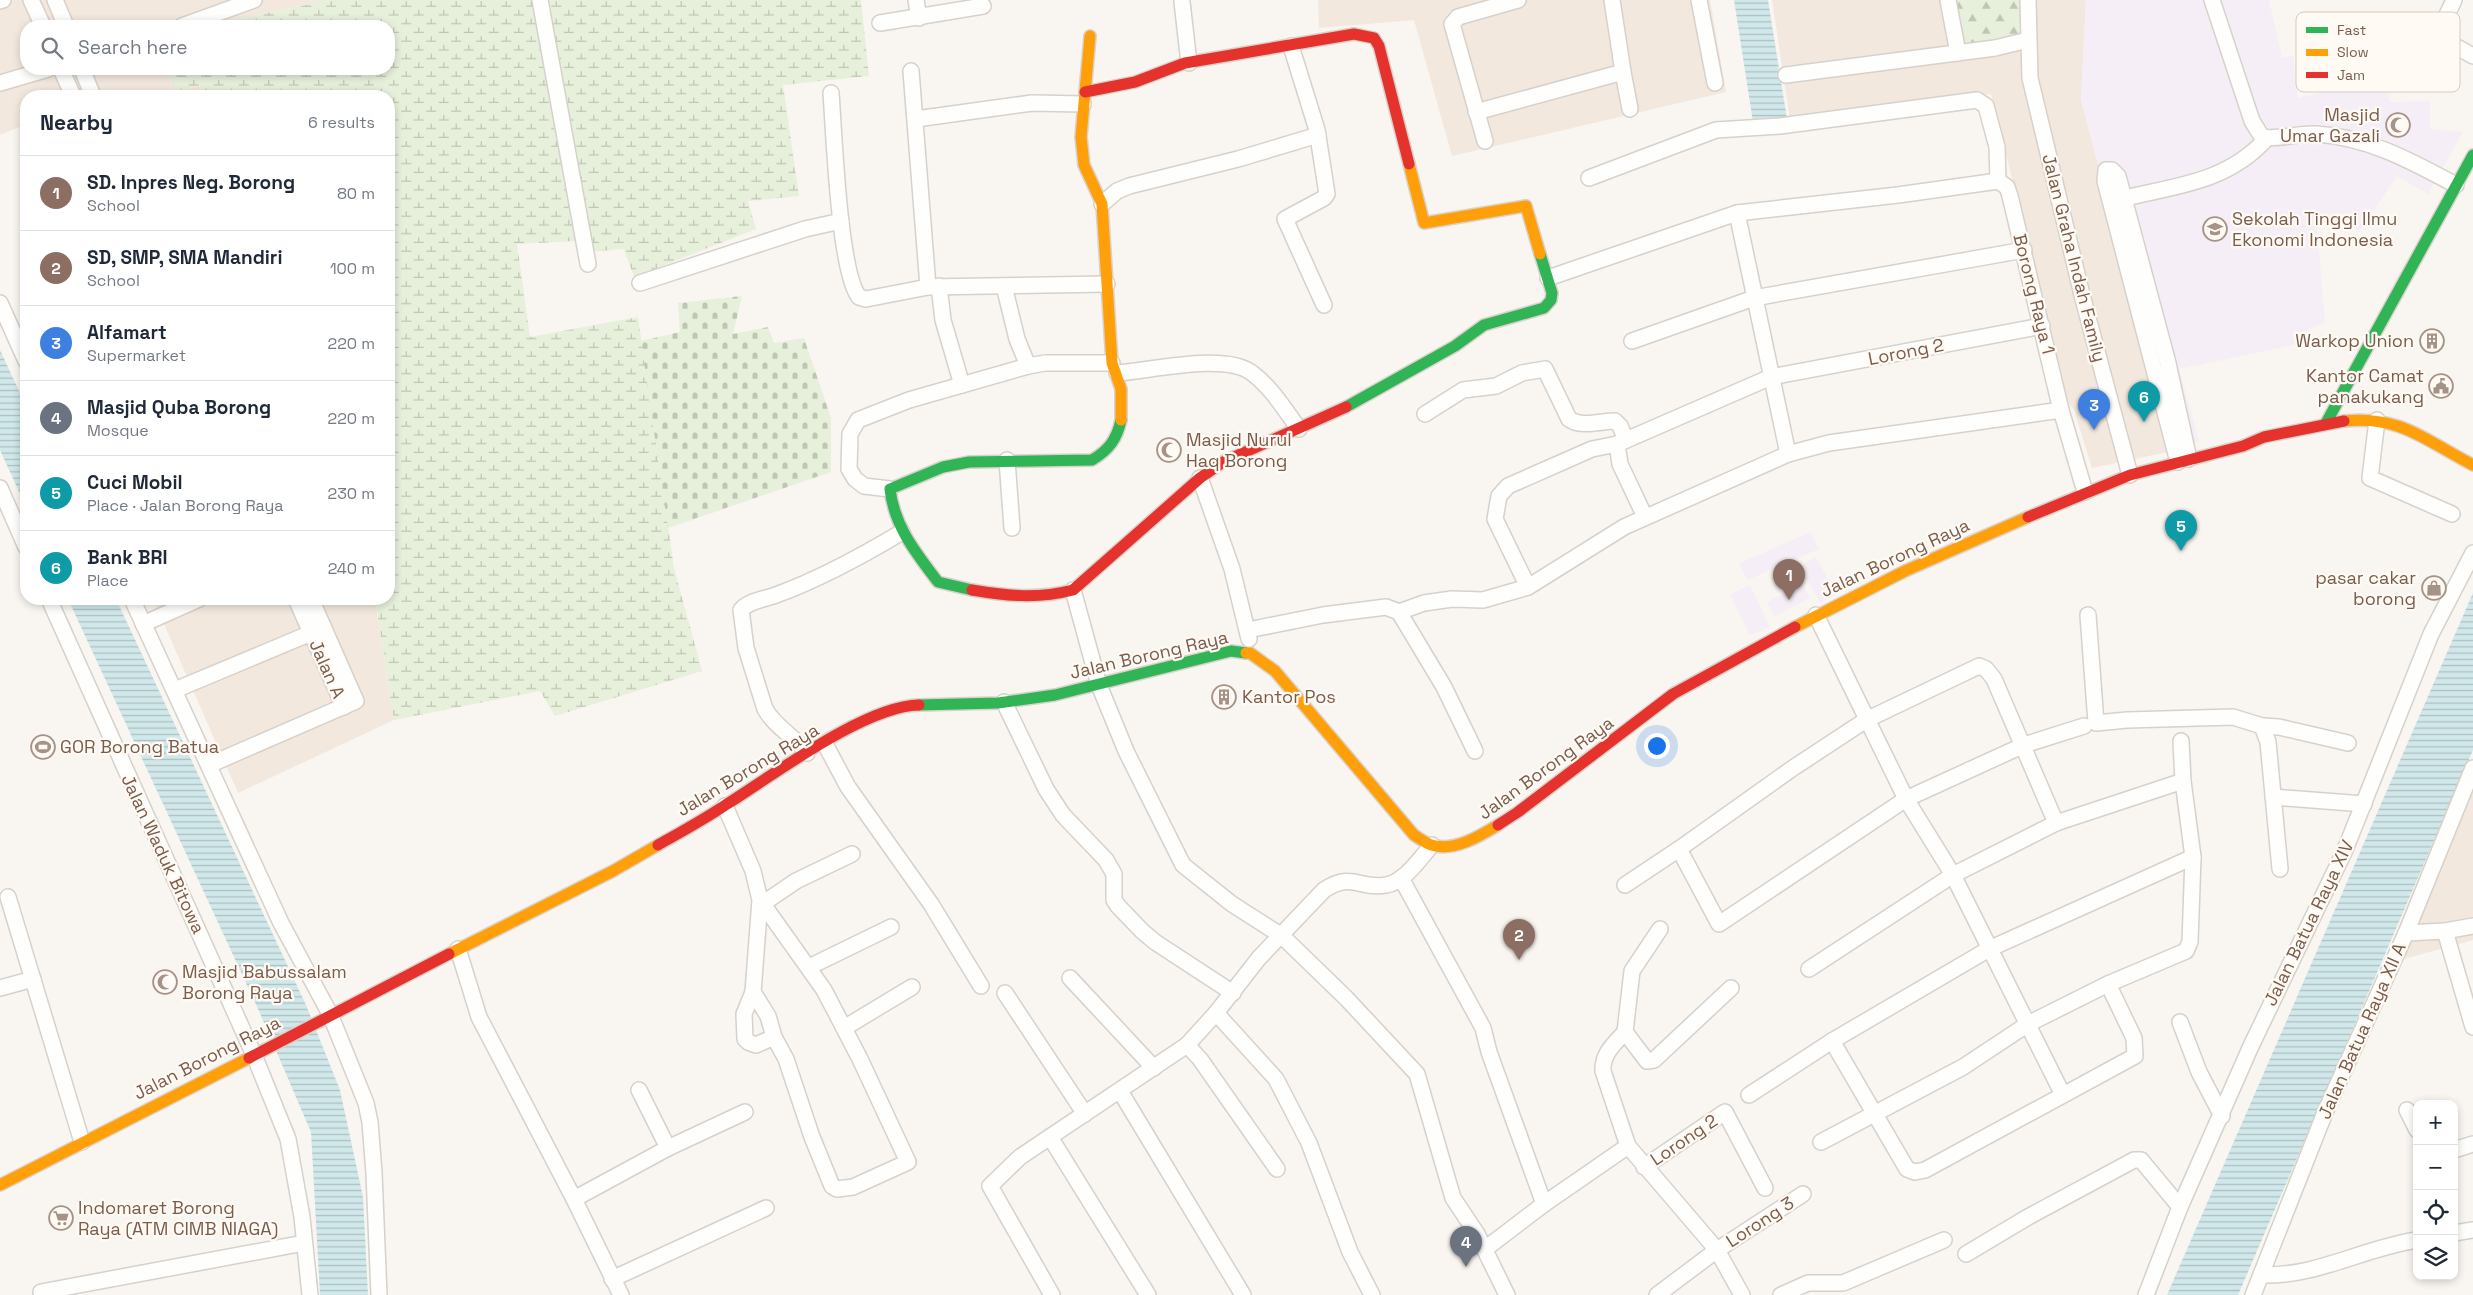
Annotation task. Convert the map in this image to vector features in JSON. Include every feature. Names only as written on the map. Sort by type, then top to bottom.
[{"type":"main road","points":[[1084,98],[1189,63],[1354,34],[1374,38],[1380,46],[1424,223],[1526,206],[1548,278],[1552,294],[1551,300],[1544,308],[1484,325],[1455,346],[1355,402],[1223,462],[1200,478],[1073,590],[1055,596],[1009,598],[938,582],[902,532],[890,501],[890,488],[943,467],[969,462],[1092,460],[1099,457],[1109,448],[1123,422],[1114,368],[1102,204],[1084,165],[1081,137],[1084,98],[1090,36]]},
{"type":"main road","points":[[2326,422],[2473,155]]},
{"type":"main road","name":"Jalan Borong Raya","points":[[0,1185],[258,1053],[324,1017],[614,871],[725,806],[807,752],[825,744],[864,720],[903,705],[1004,702],[1056,695],[1182,662],[1230,652],[1250,653],[1275,671],[1407,828],[1423,841],[1432,845],[1463,842],[1488,833],[1518,812],[1673,694],[1816,615],[1905,571],[2085,492],[2130,475],[2243,446],[2264,437],[2326,422],[2377,420],[2393,423],[2427,437]]},
{"type":"main road","points":[[2427,437],[2444,440],[2473,455]]},
{"type":"main road","points":[[2427,437],[2442,449],[2473,465]]},
{"type":"street","points":[[31,0],[40,20]]},
{"type":"street","points":[[55,0],[63,20]]},
{"type":"street","points":[[199,20],[254,0]]},
{"type":"street","points":[[540,0],[588,264]]},
{"type":"street","points":[[916,0],[919,18]]},
{"type":"street","points":[[1486,141],[1476,112],[1452,24],[1454,19],[1518,0]]},
{"type":"street","points":[[1612,0],[1622,72],[1630,109]]},
{"type":"street","points":[[1699,0],[1715,82]]},
{"type":"street","points":[[1948,0],[1958,53]]},
{"type":"street","name":"Jalan Graha Indah Family","points":[[2028,0],[2030,78],[2083,299],[2130,475]]},
{"type":"street","points":[[2212,0],[2252,121],[2260,134],[2267,138],[2316,134],[2359,141],[2404,156],[2456,185]]},
{"type":"street","points":[[2448,12],[2454,0]]},
{"type":"street","points":[[1182,2],[1189,63]]},
{"type":"street","points":[[880,23],[983,6]]},
{"type":"street","points":[[1786,75],[1995,48],[2028,40]]},
{"type":"street","points":[[1292,46],[1318,135],[1327,194],[1324,198],[1285,219],[1324,305]]},
{"type":"street","points":[[2460,49],[2473,56]]},
{"type":"street","points":[[911,71],[934,287],[962,385]]},
{"type":"street","points":[[1476,112],[1622,72]]},
{"type":"street","points":[[0,83],[27,75]]},
{"type":"street","points":[[64,75],[71,90]]},
{"type":"street","points":[[84,75],[91,90]]},
{"type":"street","points":[[831,94],[841,221],[849,268],[859,297],[866,299],[934,287],[1107,284]]},
{"type":"street","points":[[916,119],[1084,98]]},
{"type":"street","points":[[1548,278],[1737,213],[1898,195],[1998,181],[1997,147],[1986,106],[1981,101],[1954,102],[1780,126],[1716,130],[1589,178]]},
{"type":"street","points":[[1102,204],[1117,191],[1129,186],[1238,159],[1318,135]]},
{"type":"street","points":[[2124,198],[2200,180],[2225,172],[2244,160],[2267,138]]},
{"type":"street","points":[[2106,170],[2112,170],[2118,176],[2168,363],[2183,461],[2105,181],[2106,170]]},
{"type":"street","name":"Borong Raya 1","points":[[1998,181],[2007,186],[2024,250],[2061,410],[2085,492]]},
{"type":"street","points":[[1737,213],[1788,454]]},
{"type":"street","points":[[640,283],[805,229],[841,221]]},
{"type":"street","points":[[1632,341],[1754,298],[2024,250]]},
{"type":"street","points":[[1004,286],[1017,340],[1028,366]]},
{"type":"street","points":[[0,303],[20,348]]},
{"type":"street","name":"Lorong 2","points":[[1528,586],[1495,519],[1499,496],[1508,486],[1584,453],[1622,442],[1771,378],[2042,326]]},
{"type":"street","points":[[890,488],[864,486],[855,479],[849,469],[849,449],[854,424],[872,413],[962,385],[1044,363],[1114,368],[1210,363],[1237,366],[1252,372],[1263,383],[1299,428]]},
{"type":"street","points":[[1425,414],[1463,390],[1496,386],[1522,373],[1545,369],[1569,419],[1574,422],[1587,423],[1614,421],[1620,426],[1622,442],[1620,464],[1645,517]]},
{"type":"street","points":[[1399,612],[1424,603],[1452,599],[1474,602],[1528,586],[1624,527],[1788,454],[1829,444],[2061,410]]},
{"type":"street","points":[[2377,420],[2370,478],[2452,514]]},
{"type":"street","points":[[1007,460],[1012,528]]},
{"type":"street","points":[[1200,478],[1232,569],[1248,630],[1250,653]]},
{"type":"street","points":[[0,488],[20,533]]},
{"type":"street","points":[[807,752],[793,736],[770,718],[765,709],[746,648],[741,610],[747,605],[783,592],[855,561],[902,532]]},
{"type":"street","name":"Jalan Batua Raya XIV","points":[[2146,1295],[2180,1207],[2222,1116],[2251,1046],[2345,850],[2431,634],[2473,553]]},
{"type":"street","points":[[1073,590],[1100,685],[1126,751],[1183,865],[1232,904],[1282,936],[1346,998],[1417,1074],[1453,1198],[1485,1249],[1507,1295]]},
{"type":"street","name":"Jalan Waduk Bitowa","points":[[52,605],[258,1053],[288,1139],[296,1176],[310,1295]]},
{"type":"street","points":[[135,605],[324,1017],[366,1103],[370,1122],[378,1295]]},
{"type":"street","points":[[143,624],[186,605]]},
{"type":"street","name":"Jalan A","points":[[299,605],[344,707],[354,702],[356,698],[314,605]]},
{"type":"street","points":[[1248,630],[1323,614],[1386,607],[1399,612],[1444,687],[1475,751]]},
{"type":"street","points":[[1816,615],[1906,799],[1953,874],[2063,1095]]},
{"type":"street","points":[[2088,615],[2096,723],[2127,720],[2233,717],[2262,726],[2279,727],[2348,743]]},
{"type":"street","points":[[175,690],[311,633]]},
{"type":"street","points":[[1624,885],[1866,720],[1979,666],[1986,669],[1994,679],[2056,823]]},
{"type":"street","points":[[1004,702],[1063,815],[1106,860],[1114,874],[1114,900],[1118,906],[1142,931],[1156,942],[1233,993]]},
{"type":"street","points":[[209,765],[344,707]]},
{"type":"street","points":[[1679,849],[1719,924],[1906,799],[2024,745],[2084,726]]},
{"type":"street","points":[[2262,726],[2268,742],[2280,869]]},
{"type":"street","points":[[1821,1142],[1963,1067],[2028,1024],[2108,984],[2186,951],[2190,942],[2193,857],[2183,781],[2181,741]]},
{"type":"street","points":[[825,744],[848,787],[931,904],[981,986]]},
{"type":"street","name":"Jalan Batua Raya XII A","points":[[2253,1295],[2326,1110],[2406,933],[2473,768]]},
{"type":"street","points":[[1809,968],[1953,874],[2056,823],[2183,781]]},
{"type":"street","points":[[2273,798],[2364,804]]},
{"type":"street","points":[[725,806],[753,872],[761,902],[753,992],[744,1014],[744,1038],[756,1045],[774,1037]]},
{"type":"street","points":[[1052,1295],[990,1186],[1020,1157],[1187,1045],[1233,993],[1259,958],[1324,890],[1336,882],[1346,880],[1386,885],[1401,878],[1432,845]]},
{"type":"street","points":[[761,902],[796,881],[852,854]]},
{"type":"street","points":[[1749,1095],[1832,1041],[1989,949],[2193,857]]},
{"type":"street","points":[[1401,878],[1483,1028],[1489,1052],[1544,1204]]},
{"type":"street","points":[[8,897],[82,1142]]},
{"type":"street","points":[[753,992],[768,1016],[774,1037],[786,1059],[795,1091],[832,1186],[837,1189],[844,1189],[908,1162],[844,1028],[809,967],[761,902]]},
{"type":"street","points":[[2406,933],[2445,931],[2473,926]]},
{"type":"street","points":[[809,967],[891,927]]},
{"type":"street","points":[[1660,929],[1632,971],[1625,1032],[1602,1061],[1603,1071],[1628,1146],[1717,1250],[1742,1295]]},
{"type":"street","points":[[2445,931],[2473,1027]]},
{"type":"street","points":[[458,949],[480,1017],[574,1199],[621,1295]]},
{"type":"street","points":[[1070,978],[1154,1068]]},
{"type":"street","points":[[0,988],[33,979]]},
{"type":"street","points":[[1832,1041],[1907,1169],[1915,1172],[1925,1170],[2135,1056],[2134,1038],[2108,984]]},
{"type":"street","points":[[844,1028],[912,987]]},
{"type":"street","points":[[1625,1032],[1647,1061],[1654,1060],[1731,988]]},
{"type":"street","points":[[1005,993],[1085,1114]]},
{"type":"street","points":[[1216,1013],[1276,1079],[1309,1143],[1350,1252],[1372,1295]]},
{"type":"street","points":[[2180,1022],[2200,1072],[2222,1116]]},
{"type":"street","points":[[1187,1045],[1200,1059],[1277,1169]]},
{"type":"street","points":[[639,1090],[668,1148]]},
{"type":"street","points":[[1120,1091],[1243,1295]]},
{"type":"street","points":[[2407,1110],[2413,1122]]},
{"type":"street","points":[[574,1199],[668,1148],[745,1112]]},
{"type":"street","name":"Lorong 2","points":[[1644,1167],[1725,1112],[1765,1188]]},
{"type":"street","points":[[1050,1137],[1148,1295]]},
{"type":"street","points":[[2458,1149],[2473,1144]]},
{"type":"street","points":[[1485,1249],[1544,1204],[1628,1146]]},
{"type":"street","points":[[1966,1254],[2028,1217],[2134,1160],[2141,1160],[2180,1207]]},
{"type":"street","name":"Lorong 3","points":[[1658,1295],[1717,1250],[1803,1194]]},
{"type":"street","points":[[612,1278],[766,1208]]},
{"type":"street","points":[[2458,1233],[2473,1230]]},
{"type":"street","points":[[1781,1295],[1808,1283],[1843,1283],[1944,1240]]},
{"type":"street","points":[[2261,1275],[2290,1275],[2311,1271],[2386,1246],[2413,1241]]},
{"type":"street","points":[[41,1292],[304,1244]]},
{"type":"shaded area","points":[[0,0],[330,0],[232,20],[20,20],[20,75],[169,75],[176,90],[20,90],[20,127],[0,135]]},
{"type":"shaded area","points":[[1318,0],[1710,0],[1726,92],[1452,156],[1414,20],[1319,28]]},
{"type":"shaded area","points":[[1772,0],[2086,0],[2081,99],[2172,451],[2092,468],[2074,410],[2068,403],[1991,94],[1790,119]]},
{"type":"shaded area","name":"Sekolah Tinggi Ilmu Ekonomi Indonesia","points":[[2086,0],[2269,0],[2282,57],[2293,56],[2298,98],[2325,92],[2388,92],[2390,102],[2430,101],[2430,129],[2463,132],[2428,194],[2397,176],[2359,232],[2348,221],[2317,225],[2325,322],[2303,332],[2303,343],[2179,369],[2199,441],[2172,451],[2081,99]]},
{"type":"shaded area","points":[[202,85],[203,90],[180,90]]},
{"type":"shaded area","points":[[1811,532],[1819,549],[1747,580],[1739,563]]},
{"type":"shaded area","points":[[1816,557],[1836,594],[1820,603],[1800,566]]},
{"type":"shaded area","points":[[1802,584],[1810,598],[1775,616],[1767,602]]},
{"type":"shaded area","points":[[1750,585],[1770,627],[1750,635],[1730,594]]},
{"type":"shaded area","points":[[156,605],[376,605],[394,720],[238,793]]},
{"type":"shaded area","points":[[2473,779],[2473,940],[2400,960]]},
{"type":"green space","points":[[330,0],[861,0],[869,76],[783,85],[799,196],[748,201],[756,229],[634,277],[624,249],[587,252],[575,241],[517,244],[530,337],[638,317],[674,568],[702,671],[555,716],[540,691],[394,720],[376,605],[395,605],[395,90],[203,90],[202,85],[176,90],[169,75],[395,75],[395,20],[232,20]]},
{"type":"green space","points":[[1948,0],[2028,0],[2028,40],[1958,53]]},
{"type":"green space","points":[[742,296],[733,334],[768,327],[774,343],[804,338],[831,418],[831,472],[668,528],[641,341],[680,332],[678,303]]},
{"type":"water","points":[[1734,0],[1768,0],[1787,119],[1753,122]]},
{"type":"water","points":[[0,350],[20,393],[20,494],[0,450]]},
{"type":"water","points":[[2473,593],[2473,750],[2238,1295],[2167,1295]]},
{"type":"water","points":[[71,605],[119,605],[306,1005],[340,1090],[363,1197],[368,1295],[320,1295],[311,1132],[259,1011]]},
{"type":"traffic: fast","points":[[2326,423],[2473,155]]},
{"type":"traffic: fast","points":[[1346,407],[1455,346],[1484,325],[1544,308],[1551,300],[1552,293],[1540,254]]},
{"type":"traffic: fast","points":[[972,590],[938,582],[914,550],[901,527],[892,502],[890,489],[943,467],[969,462],[1092,460],[1111,443],[1117,433],[1121,420]]},
{"type":"traffic: fast","points":[[919,705],[998,703],[1055,695],[1231,651],[1246,653]]},
{"type":"traffic: slow","points":[[1090,36],[1081,137],[1084,165],[1102,204],[1112,363],[1121,389],[1121,420]]},
{"type":"traffic: slow","points":[[1409,164],[1424,223],[1526,206],[1540,254]]},
{"type":"traffic: slow","points":[[2344,421],[2364,420],[2397,426],[2427,439],[2473,465]]},
{"type":"traffic: slow","points":[[1795,627],[1905,571],[2028,517]]},
{"type":"traffic: slow","points":[[1246,653],[1250,653],[1275,671],[1414,835],[1431,845],[1440,847],[1458,845],[1498,825]]},
{"type":"traffic: slow","points":[[449,954],[613,871],[658,845]]},
{"type":"traffic: slow","points":[[0,1185],[249,1058]]},
{"type":"traffic: jam","points":[[1085,92],[1135,82],[1185,63],[1354,34],[1374,38],[1379,46],[1409,164]]},
{"type":"traffic: jam","points":[[972,590],[1022,596],[1047,595],[1073,590],[1200,478],[1223,462],[1346,407]]},
{"type":"traffic: jam","points":[[2028,517],[2130,475],[2243,446],[2264,437],[2344,421]]},
{"type":"traffic: jam","points":[[1498,825],[1518,812],[1673,694],[1795,627]]},
{"type":"traffic: jam","points":[[658,845],[710,815],[847,729],[897,708],[919,705]]},
{"type":"traffic: jam","points":[[249,1058],[449,954]]},
{"type":"place","name":"Masjid Umar Gazali","points":[[2398,125]]},
{"type":"place","name":"Sekolah Tinggi Ilmu Ekonomi Indonesia","points":[[2215,229]]},
{"type":"place","name":"Warkop Union","points":[[2432,341]]},
{"type":"place","name":"Kantor Camat panakukang","points":[[2441,386]]},
{"type":"place","name":"Bank BRI","points":[[2144,422]]},
{"type":"place","name":"Alfamart","points":[[2094,430]]},
{"type":"place","name":"Masjid Nurul Haq Borong","points":[[1169,450]]},
{"type":"place","name":"Cuci Mobil","points":[[2181,551]]},
{"type":"place","name":"pasar cakar borong","points":[[2434,588]]},
{"type":"place","name":"SD. Inpres Neg. Borong","points":[[1789,600]]},
{"type":"place","name":"Kantor Pos","points":[[1224,697]]},
{"type":"place","name":"GOR Borong Batua","points":[[43,747]]},
{"type":"place","name":"SD, SMP, SMA Mandiri","points":[[1519,960]]},
{"type":"place","name":"Masjid Babussalam Borong Raya","points":[[165,982]]},
{"type":"place","name":"Indomaret Borong Raya (ATM CIMB NIAGA)","points":[[61,1218]]},
{"type":"place","name":"Masjid Quba Borong","points":[[1466,1267]]}]
